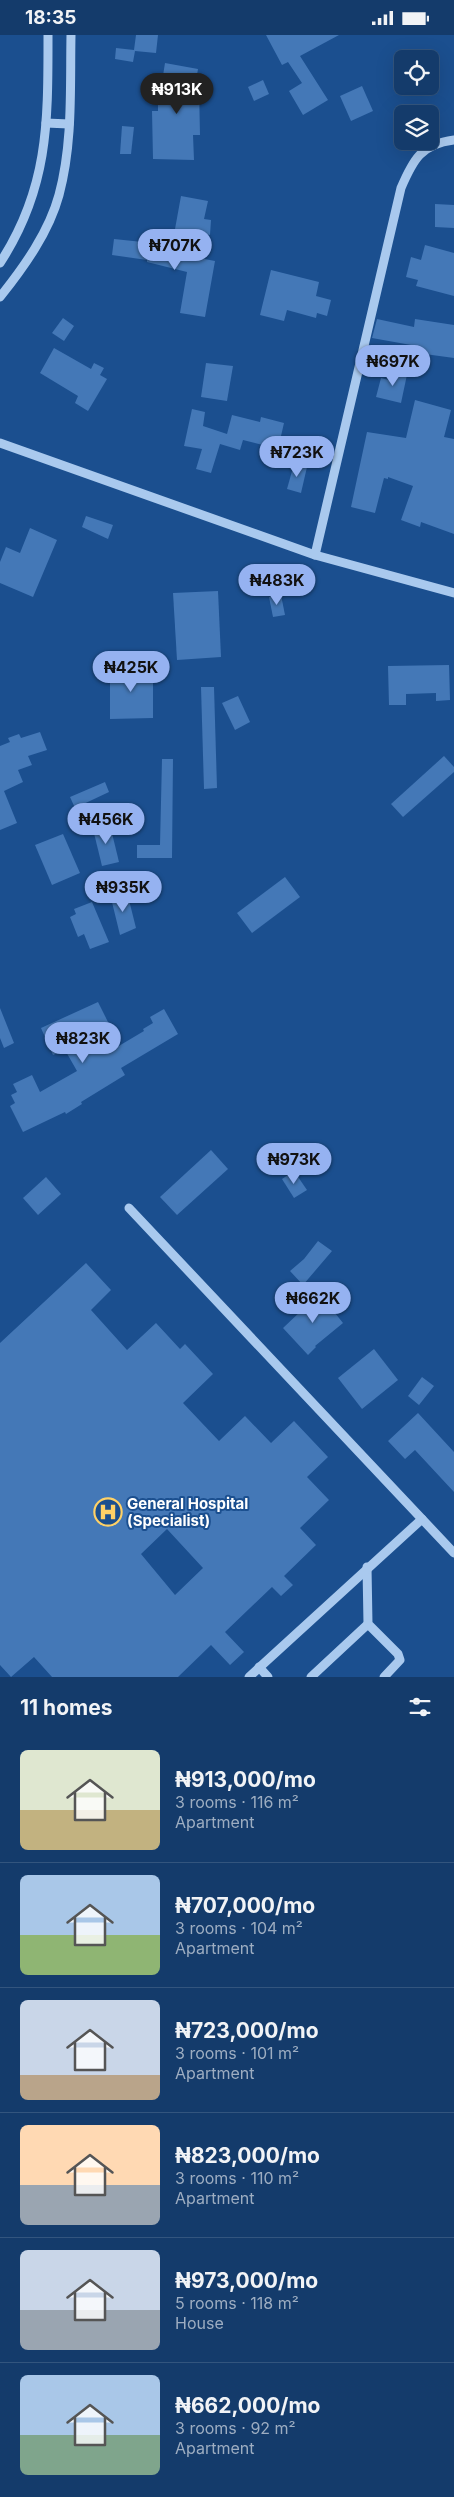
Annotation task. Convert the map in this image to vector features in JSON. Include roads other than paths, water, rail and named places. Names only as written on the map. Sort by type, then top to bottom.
[{"type":"street","points":[[0,263],[14,241],[33,198],[42,159],[46,123],[48,35]]},
{"type":"street","points":[[0,297],[18,275],[43,233],[59,196],[67,155],[71,35]]},
{"type":"street","points":[[46,123],[69,124]]},
{"type":"street","points":[[315,555],[401,188],[413,161],[426,149],[440,142],[454,140]]},
{"type":"street","points":[[0,443],[315,555],[454,593]]},
{"type":"street","points":[[129,1208],[454,1553]]},
{"type":"street","points":[[249,1677],[367,1567],[422,1519]]},
{"type":"street","points":[[367,1567],[368,1624],[398,1654],[399,1663],[384,1677]]},
{"type":"street","points":[[311,1677],[368,1624]]},
{"type":"street","points":[[259,1667],[268,1677]]},
{"type":"place","name":"General Hospital (Specialist)","points":[[108,1512]]}]
